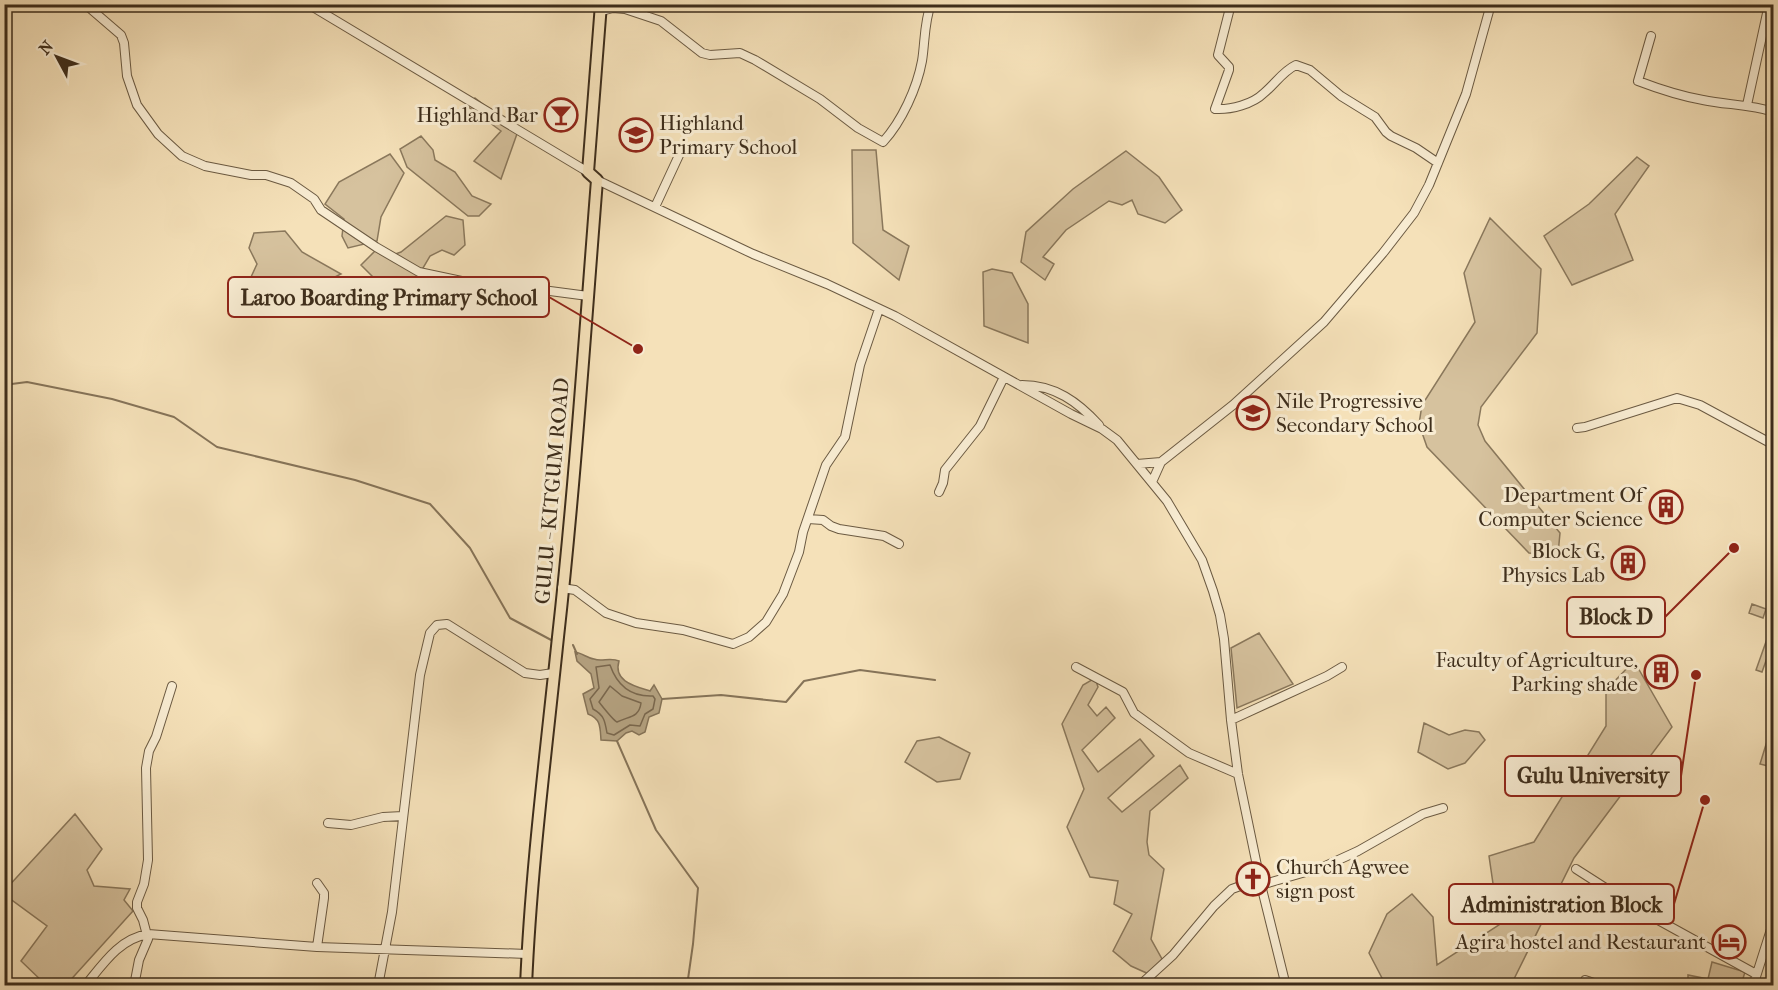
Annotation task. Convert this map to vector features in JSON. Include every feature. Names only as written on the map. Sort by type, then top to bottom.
[{"type":"main road","points":[[597,180],[588,172],[601,8]]},
{"type":"main road","name":"GULU - KITGUM ROAD","points":[[526,986],[553,673],[578,425],[597,180]]},
{"type":"street","points":[[85,4],[121,35],[124,43],[127,76],[137,105],[158,134],[182,156],[217,168],[251,175],[266,175],[291,183],[314,199],[321,210],[382,251],[419,272],[485,286],[512,286],[588,296]]},
{"type":"street","points":[[308,4],[588,172]]},
{"type":"street","points":[[601,8],[625,9],[661,21],[702,53],[717,56],[740,53],[755,60],[820,99],[858,128],[883,141],[894,128],[913,90],[922,63],[931,4]]},
{"type":"street","points":[[1231,4],[1218,55],[1229,70],[1215,110],[1247,104],[1259,98],[1296,65],[1310,70],[1341,96],[1375,117],[1391,136],[1416,148],[1438,163]]},
{"type":"street","points":[[1152,482],[1161,462],[1233,405],[1324,322],[1414,213],[1429,185],[1466,94],[1491,4]]},
{"type":"street","points":[[1747,105],[1768,4]]},
{"type":"street","points":[[1651,36],[1638,81],[1663,91],[1714,102],[1747,105],[1773,112]]},
{"type":"street","points":[[654,207],[681,151]]},
{"type":"street","points":[[597,180],[753,254],[827,284],[895,316],[1102,429],[1117,440],[1167,501],[1202,560],[1213,591],[1224,639],[1238,774],[1261,885],[1286,986]]},
{"type":"street","points":[[562,588],[575,590],[606,613],[636,623],[683,630],[733,644],[741,642],[766,622],[783,594],[828,460],[845,436],[860,365],[879,309]]},
{"type":"street","points":[[939,492],[945,470],[976,432],[1004,377]]},
{"type":"street","points":[[1022,385],[1037,385],[1058,393],[1082,407],[1102,429]]},
{"type":"street","points":[[1577,428],[1677,398],[1700,405],[1773,445]]},
{"type":"street","points":[[1137,464],[1161,462]]},
{"type":"street","points":[[808,519],[823,520],[839,529],[884,536],[898,544]]},
{"type":"street","points":[[378,986],[392,912],[420,675],[426,645],[433,628],[447,624],[525,673],[540,675],[553,673]]},
{"type":"street","points":[[1076,667],[1123,692],[1134,713],[1189,753],[1238,774]]},
{"type":"street","points":[[1231,720],[1342,667]]},
{"type":"street","points":[[134,986],[139,960],[148,939],[137,908],[148,860],[146,768],[172,686]]},
{"type":"street","points":[[1139,986],[1173,955],[1214,906],[1232,889],[1243,885],[1261,885],[1323,867],[1358,851],[1423,813],[1443,808]]},
{"type":"street","points":[[328,823],[351,825],[382,817],[403,816]]},
{"type":"street","points":[[1576,868],[1640,910],[1756,974]]},
{"type":"street","points":[[317,883],[324,893],[324,898],[317,947]]},
{"type":"street","points":[[1753,986],[1773,920]]},
{"type":"street","points":[[86,986],[124,942],[148,934],[317,947],[527,954]]},
{"type":"street","points":[[1586,980],[1603,986]]},
{"type":"street","points":[[4,982],[8,986]]},
{"type":"shaded area","points":[[475,98],[518,131],[501,179],[474,161],[501,131],[467,106]]},
{"type":"shaded area","points":[[421,136],[433,150],[435,160],[455,172],[472,196],[491,204],[479,216],[468,216],[407,167],[400,149]]},
{"type":"shaded area","points":[[852,150],[876,150],[883,230],[909,246],[899,280],[853,243]]},
{"type":"shaded area","points":[[1126,151],[1159,177],[1182,210],[1165,223],[1138,214],[1132,200],[1122,205],[1109,201],[1066,230],[1043,257],[1054,264],[1045,280],[1021,262],[1026,232],[1073,189]]},
{"type":"shaded area","points":[[390,154],[404,173],[381,217],[377,241],[348,248],[342,236],[344,219],[325,204],[339,182]]},
{"type":"shaded area","points":[[1637,157],[1649,166],[1615,214],[1633,260],[1572,285],[1544,236],[1589,204]]},
{"type":"shaded area","points":[[446,216],[463,220],[465,245],[454,255],[442,250],[430,256],[413,285],[377,281],[361,265],[375,251],[387,257],[401,252]]},
{"type":"shaded area","points":[[1490,218],[1541,269],[1537,333],[1481,407],[1478,425],[1485,441],[1560,533],[1558,554],[1529,553],[1427,447],[1419,424],[1422,405],[1475,322],[1464,273]]},
{"type":"shaded area","points":[[285,231],[302,252],[341,274],[317,286],[292,280],[269,290],[251,277],[257,264],[249,248],[254,233]]},
{"type":"shaded area","points":[[992,269],[1012,273],[1028,304],[1028,343],[984,326],[983,272]]},
{"type":"shaded area","points":[[1752,604],[1766,609],[1763,618],[1749,613]]},
{"type":"shaded area","points":[[1773,622],[1773,641],[1762,672],[1756,670]]},
{"type":"shaded area","points":[[1259,633],[1293,684],[1237,708],[1231,648]]},
{"type":"shaded area","points":[[1634,661],[1672,727],[1574,858],[1511,985],[1392,985],[1382,978],[1369,953],[1387,914],[1412,894],[1433,917],[1437,965],[1499,925],[1489,856],[1534,842],[1606,726],[1606,690]]},
{"type":"shaded area","points":[[1095,678],[1098,687],[1088,705],[1097,716],[1106,707],[1115,718],[1082,750],[1098,772],[1140,739],[1154,756],[1108,798],[1122,812],[1180,765],[1188,778],[1150,811],[1147,842],[1149,855],[1164,869],[1151,939],[1162,959],[1151,975],[1131,966],[1113,951],[1132,914],[1114,904],[1118,881],[1090,877],[1067,827],[1084,789],[1062,724],[1083,685]]},
{"type":"shaded area","points":[[1424,723],[1449,735],[1465,730],[1479,732],[1485,740],[1465,763],[1448,769],[1418,752]]},
{"type":"shaded area","points":[[939,737],[970,753],[960,779],[937,782],[905,762],[917,741]]},
{"type":"shaded area","points":[[1768,738],[1773,740],[1772,767],[1760,764]]},
{"type":"shaded area","points":[[75,814],[102,849],[87,870],[94,886],[130,889],[124,900],[133,911],[66,985],[46,985],[21,961],[47,926],[5,895],[5,890]]},
{"type":"shaded area","points":[[1712,962],[1745,972],[1741,985],[1688,986],[1688,975],[1708,979]]},
{"type":"water","points":[[575,652],[597,660],[619,661],[619,673],[626,682],[650,691],[654,685],[662,699],[659,713],[649,717],[645,732],[639,735],[632,731],[617,741],[601,740],[599,724],[588,714],[583,694],[594,688],[591,674],[577,661]]},
{"type":"waterway","points":[[4,385],[27,382],[112,399],[174,417],[217,447],[355,480],[430,504],[470,548],[510,618],[553,641]]},
{"type":"waterway","points":[[573,645],[577,654]]},
{"type":"waterway","points":[[662,699],[721,695],[786,702],[804,681],[860,670],[935,680]]},
{"type":"waterway","points":[[617,741],[656,830],[698,888],[687,986]]},
{"type":"place","name":"Highland Bar","points":[[561,115]]},
{"type":"place","name":"Highland Primary School","points":[[636,135]]},
{"type":"place","name":"Laroo Boarding Primary School","points":[[638,349]]},
{"type":"place","name":"Nile Progressive Secondary School","points":[[1253,413]]},
{"type":"place","name":"Department Of Computer Science","points":[[1666,507]]},
{"type":"place","name":"Block D","points":[[1734,548]]},
{"type":"place","name":"Block G, Physics Lab","points":[[1628,563]]},
{"type":"place","name":"Faculty of Agriculture, Parking shade","points":[[1661,672]]},
{"type":"place","name":"Gulu University","points":[[1696,675]]},
{"type":"place","name":"Administration Block","points":[[1705,800]]},
{"type":"place","name":"Church Agwee sign post","points":[[1253,879]]},
{"type":"place","name":"Agira hostel and Restaurant","points":[[1729,942]]}]
